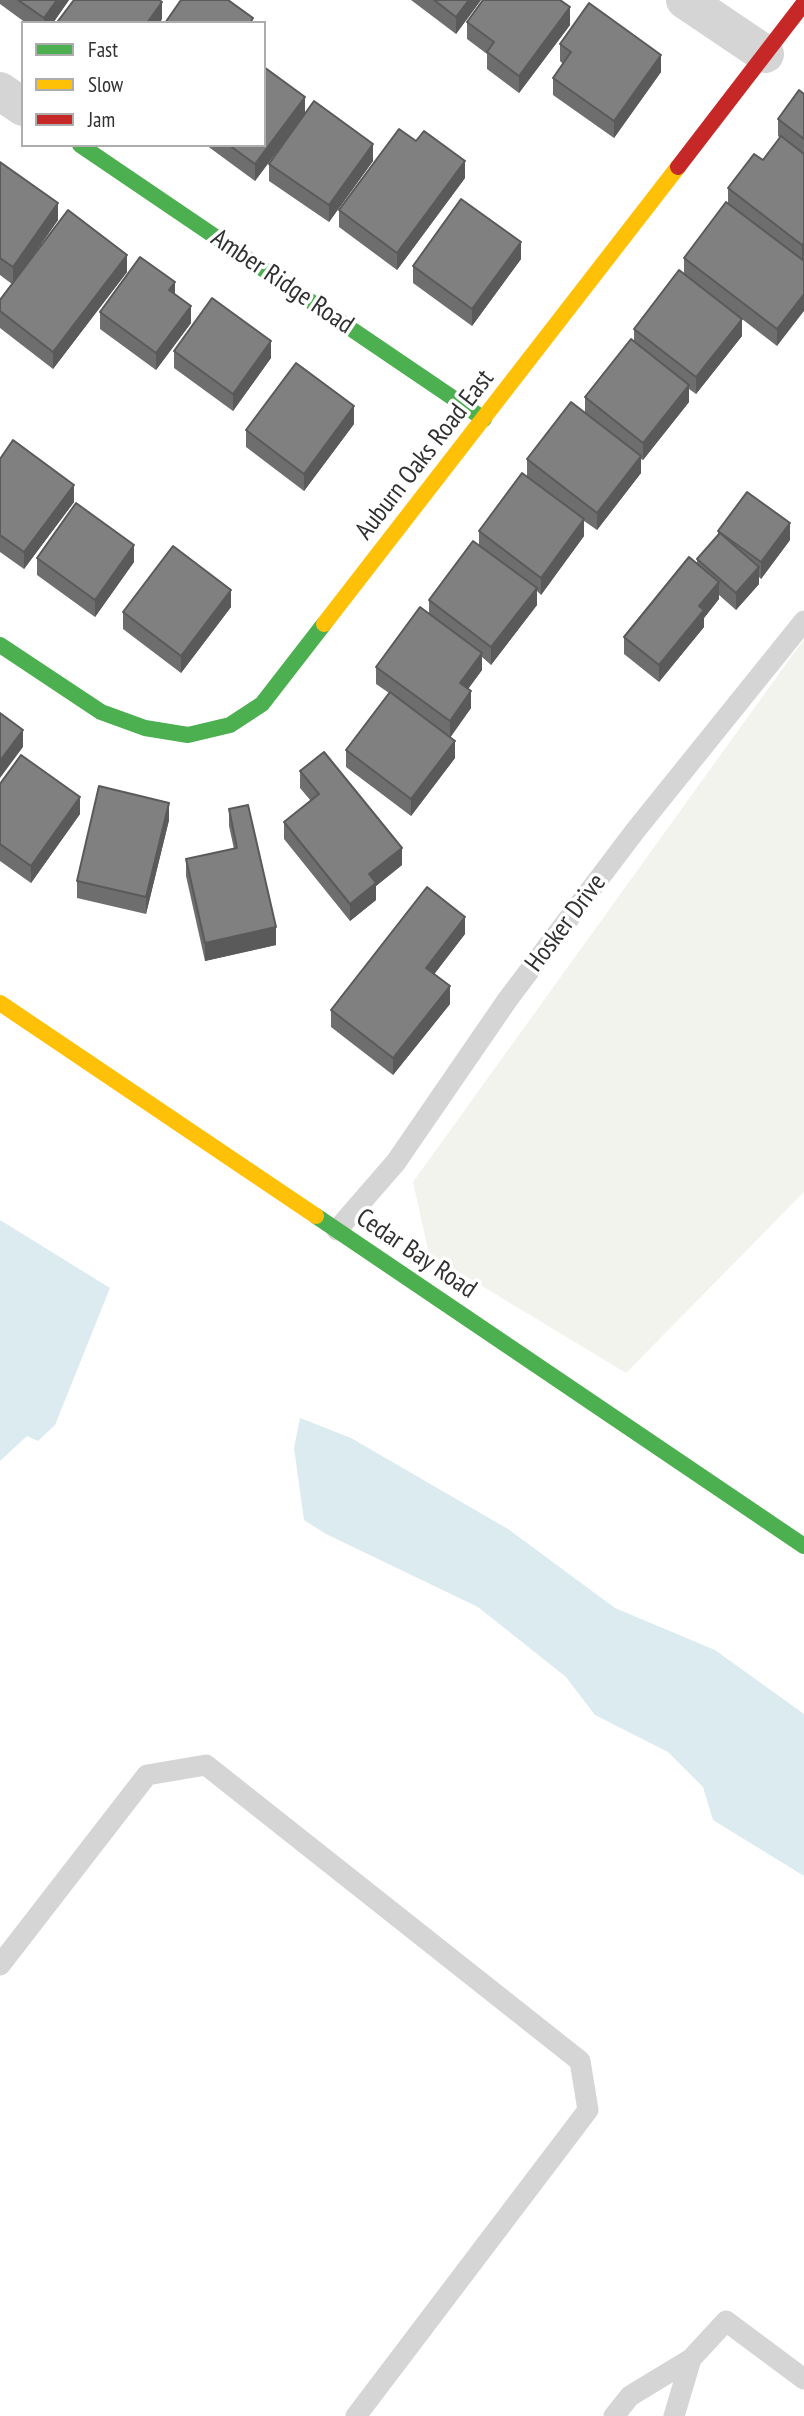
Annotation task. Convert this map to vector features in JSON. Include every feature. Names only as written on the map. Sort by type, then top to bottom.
[{"type":"street","points":[[685,0],[765,54]]},
{"type":"street","name":"Auburn Oaks Road East","points":[[0,645],[101,712],[145,728],[188,735],[230,725],[262,704],[804,3]]},
{"type":"street","points":[[0,91],[21,106]]},
{"type":"street","name":"Amber Ridge Road","points":[[83,147],[484,419]]},
{"type":"street","name":"Cedar Bay Road","points":[[0,1003],[804,1546]]},
{"type":"lane","name":"Hosker Drive","points":[[337,1230],[396,1162],[509,999],[635,831],[804,621]]},
{"type":"lane","points":[[0,1965],[147,1775],[206,1765],[580,2062],[588,2109],[356,2416]]},
{"type":"lane","points":[[614,2416],[630,2396],[691,2359],[726,2321],[804,2379]]},
{"type":"lane","points":[[674,2416],[691,2359]]},
{"type":"shaded area","points":[[804,639],[804,1192],[626,1373],[429,1254],[413,1182]]},
{"type":"shaded area","points":[[0,1220],[110,1288],[55,1425],[38,1441],[27,1436],[0,1461]]},
{"type":"shaded area","points":[[300,1418],[351,1438],[508,1529],[615,1608],[715,1650],[804,1714],[804,1876],[713,1820],[703,1787],[668,1752],[595,1715],[566,1677],[478,1607],[326,1534],[304,1520],[294,1448]]},
{"type":"building","points":[[18,0],[57,0],[44,18]]},
{"type":"building","points":[[74,0],[162,2],[148,21],[58,21]]},
{"type":"building","points":[[181,0],[228,0],[253,18],[251,21],[166,21]]},
{"type":"building","points":[[434,0],[469,0],[456,17]]},
{"type":"building","points":[[483,0],[560,0],[570,7],[519,76],[487,52],[494,42],[467,22]]},
{"type":"building","points":[[589,3],[661,55],[614,121],[553,78],[571,52],[560,44]]},
{"type":"building","points":[[266,68],[305,97],[255,164],[232,147],[266,147]]},
{"type":"building","points":[[799,90],[804,94],[804,139],[778,119]]},
{"type":"building","points":[[314,101],[373,144],[329,205],[269,164]]},
{"type":"building","points":[[399,129],[416,141],[424,131],[465,161],[397,253],[339,210]]},
{"type":"building","points":[[781,136],[804,154],[802,245],[728,188],[754,154],[763,160]]},
{"type":"building","points":[[0,162],[58,203],[13,267],[0,258]]},
{"type":"building","points":[[461,199],[521,242],[472,309],[413,266]]},
{"type":"building","points":[[726,202],[804,261],[804,294],[777,329],[684,258]]},
{"type":"building","points":[[68,210],[127,255],[53,352],[0,311],[0,300]]},
{"type":"building","points":[[140,257],[175,282],[169,290],[191,306],[156,353],[100,312]]},
{"type":"building","points":[[679,270],[742,319],[696,377],[634,329]]},
{"type":"building","points":[[212,298],[271,341],[233,394],[174,351]]},
{"type":"building","points":[[631,339],[689,385],[643,443],[585,397]]},
{"type":"building","points":[[296,363],[354,406],[304,474],[246,430]]},
{"type":"building","points":[[571,402],[641,456],[597,513],[527,459]]},
{"type":"building","points":[[13,440],[74,485],[24,552],[0,535],[0,459]]},
{"type":"building","points":[[522,473],[584,519],[541,578],[479,531]]},
{"type":"building","points":[[747,492],[790,523],[761,562],[718,531]]},
{"type":"building","points":[[76,503],[134,545],[95,600],[37,558]]},
{"type":"building","points":[[720,533],[759,567],[736,593],[697,559]]},
{"type":"building","points":[[473,541],[537,588],[491,647],[429,600]]},
{"type":"building","points":[[173,546],[231,590],[181,656],[123,612]]},
{"type":"building","points":[[689,557],[719,582],[699,606],[704,610],[659,665],[624,637]]},
{"type":"building","points":[[420,607],[482,653],[460,683],[471,691],[450,721],[376,667]]},
{"type":"building","points":[[390,692],[455,741],[411,799],[346,750]]},
{"type":"building","points":[[0,713],[23,730],[0,761]]},
{"type":"building","points":[[324,752],[402,848],[369,874],[376,883],[350,904],[284,822],[319,794],[300,771]]},
{"type":"building","points":[[21,755],[80,797],[31,866],[0,844],[0,784]]},
{"type":"building","points":[[99,786],[169,803],[146,897],[77,881]]},
{"type":"building","points":[[248,805],[276,927],[205,943],[186,859],[237,848],[229,809]]},
{"type":"building","points":[[427,887],[465,917],[426,968],[450,986],[393,1058],[331,1010]]},
{"type":"traffic: fast","points":[[83,147],[484,419]]},
{"type":"traffic: fast","points":[[0,645],[101,712],[145,728],[188,735],[230,725],[262,704],[324,624]]},
{"type":"traffic: fast","points":[[316,1216],[804,1546]]},
{"type":"traffic: slow","points":[[324,624],[678,167]]},
{"type":"traffic: slow","points":[[0,1003],[316,1216]]},
{"type":"traffic: jam","points":[[678,167],[804,3]]}]
